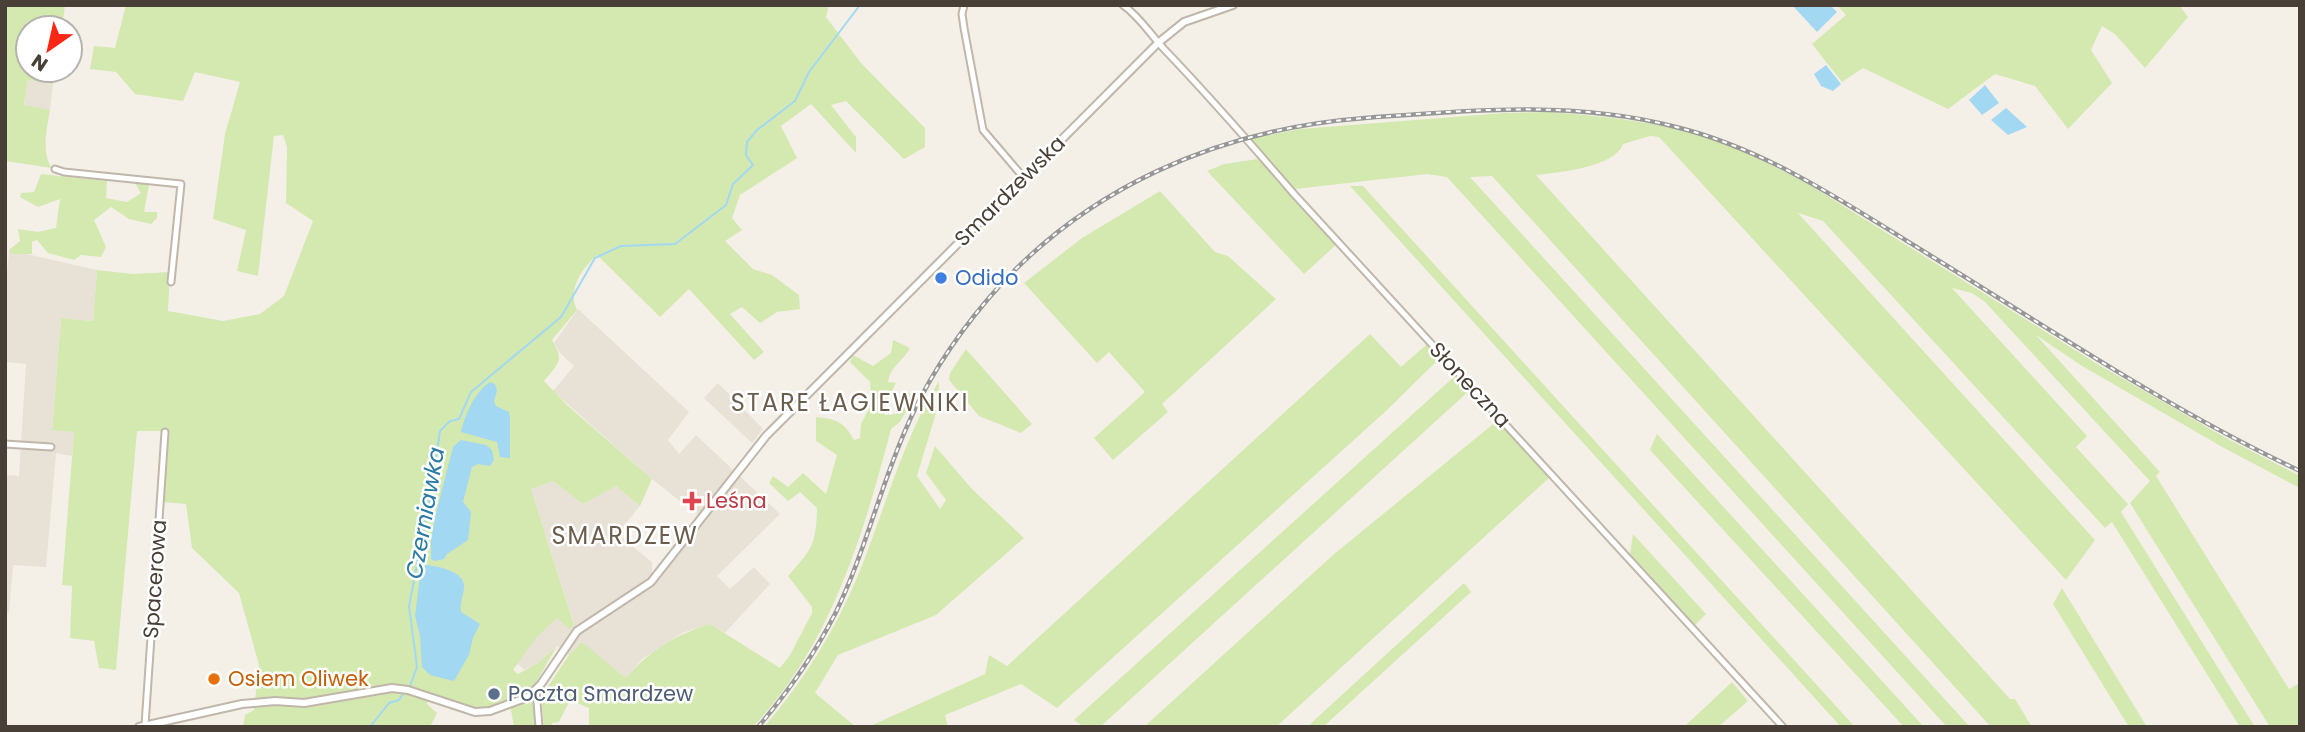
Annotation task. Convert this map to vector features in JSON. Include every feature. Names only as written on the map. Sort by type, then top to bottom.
[{"type":"street","points":[[964,5],[964,28],[983,130],[1024,178]]},
{"type":"street","name":"Słoneczna","points":[[1123,5],[1137,16],[1158,43],[1234,122],[1294,194],[1783,727]]},
{"type":"street","name":"Smardzewska","points":[[142,726],[168,724],[234,705],[275,701],[304,703],[396,688],[464,710],[481,712],[528,696],[536,690],[569,641],[582,627],[636,594],[659,574],[766,436],[1158,43],[1184,22],[1233,5]]},
{"type":"street","points":[[55,169],[181,184],[171,282]]},
{"type":"street","name":"Spacerowa","points":[[142,726],[166,432]]},
{"type":"street","points":[[5,444],[51,447]]},
{"type":"street","points":[[536,690],[539,727]]},
{"type":"street","points":[[528,696],[538,709]]},
{"type":"shaded area","points":[[27,84],[53,84],[50,110],[24,106]]},
{"type":"shaded area","points":[[9,250],[97,270],[93,321],[61,318],[52,429],[74,432],[72,456],[56,453],[46,567],[13,565],[9,613],[5,612],[5,475],[19,476],[26,364],[5,362],[5,300]]},
{"type":"shaded area","points":[[578,309],[689,412],[668,440],[679,454],[696,435],[780,514],[717,576],[730,589],[754,567],[770,584],[725,633],[710,624],[682,633],[642,659],[626,678],[582,643],[569,655],[557,646],[538,663],[524,670],[517,663],[536,638],[557,618],[574,624],[531,489],[553,481],[583,504],[616,486],[640,506],[617,534],[652,562],[652,576],[658,581],[705,521],[652,479],[553,391],[574,366],[554,343]]},
{"type":"shaded area","points":[[718,383],[763,429],[752,443],[704,398]]},
{"type":"green space","points":[[5,5],[65,5],[64,14],[14,14],[14,84],[27,84],[24,105],[50,110],[46,147],[52,168],[5,161]]},
{"type":"green space","points":[[126,5],[829,5],[826,17],[861,63],[925,128],[925,147],[904,159],[846,101],[831,105],[856,137],[856,153],[811,104],[781,126],[797,158],[740,195],[732,218],[742,230],[725,241],[753,269],[772,275],[799,295],[800,309],[777,312],[760,323],[742,307],[730,314],[764,352],[754,360],[689,289],[660,317],[597,255],[581,273],[574,295],[577,310],[552,340],[559,358],[544,381],[567,405],[652,479],[640,506],[616,486],[583,504],[553,481],[531,489],[574,625],[569,629],[557,618],[536,638],[513,670],[518,674],[538,663],[557,646],[528,696],[538,709],[539,727],[514,727],[510,704],[481,712],[425,697],[428,705],[437,713],[430,727],[243,727],[245,715],[254,710],[259,665],[239,593],[192,548],[186,504],[163,502],[169,431],[137,431],[116,670],[99,668],[94,641],[70,638],[72,586],[62,585],[74,432],[52,430],[61,318],[93,321],[97,270],[133,274],[170,272],[168,311],[223,321],[260,314],[284,296],[313,221],[286,203],[287,147],[283,135],[274,136],[258,276],[237,271],[246,230],[213,219],[225,134],[240,82],[195,72],[183,101],[135,94],[116,72],[90,69],[94,46],[115,48]]},
{"type":"green space","points":[[1837,5],[2179,5],[2188,17],[2145,68],[2115,34],[2102,26],[2091,50],[2112,83],[2068,129],[2035,86],[1995,74],[1948,109],[1863,68],[1842,82],[1812,44],[1846,15]]},
{"type":"green space","points":[[1548,112],[1653,124],[1715,140],[1762,160],[1808,184],[2099,365],[2226,438],[2300,476],[2300,488],[2224,448],[2082,366],[2036,335],[2160,472],[2156,476],[2289,689],[2300,683],[2300,727],[2270,727],[2130,503],[2150,481],[1985,302],[1972,293],[1952,288],[2087,436],[2076,447],[2128,504],[2121,512],[2255,727],[2240,727],[2112,522],[2105,528],[1823,221],[1798,213],[2095,540],[2066,580],[1659,137],[1650,136],[1623,144],[1618,152],[1598,163],[1536,175],[2010,699],[2015,699],[2032,727],[1991,727],[1492,176],[1470,177],[1970,727],[1947,727],[1447,177],[1427,174],[1295,189],[1249,139],[1300,129]]},
{"type":"green space","points":[[1258,159],[1337,244],[1304,274],[1207,171],[1224,164]]},
{"type":"green space","points":[[41,174],[107,181],[106,198],[127,202],[141,193],[135,183],[149,185],[144,212],[157,212],[157,218],[151,224],[129,219],[111,207],[94,220],[106,247],[101,257],[81,255],[74,260],[48,253],[37,240],[32,242],[32,254],[12,254],[9,250],[20,241],[18,229],[38,232],[56,228],[60,199],[38,207],[20,197],[21,193],[34,192]]},
{"type":"green space","points":[[1350,186],[1363,186],[1855,727],[1841,727]]},
{"type":"green space","points":[[1160,191],[1215,252],[1228,256],[1276,299],[1162,404],[1168,412],[1113,460],[1094,438],[1145,392],[1109,352],[1097,363],[1024,283],[1082,238]]},
{"type":"green space","points":[[1370,334],[1401,367],[1427,344],[1440,358],[1386,411],[1057,708],[1021,684],[945,715],[948,727],[868,727],[985,674],[989,655],[1007,666]]},
{"type":"green space","points":[[893,340],[910,348],[889,376],[888,382],[896,383],[888,398],[885,415],[896,414],[905,391],[915,396],[900,422],[891,429],[856,548],[824,624],[780,695],[753,727],[589,727],[589,708],[570,700],[559,722],[552,723],[551,727],[544,727],[541,697],[569,655],[582,642],[626,678],[644,659],[664,645],[685,633],[710,624],[780,668],[790,655],[812,613],[812,607],[788,576],[803,559],[814,539],[817,508],[800,492],[788,501],[769,483],[773,476],[788,487],[803,473],[826,494],[837,455],[816,441],[816,417],[839,422],[854,440],[860,438],[861,424],[872,403],[870,382],[850,362],[853,355],[873,366],[891,353]]},
{"type":"green space","points":[[966,349],[1032,424],[1021,433],[979,416],[949,380],[950,373]]},
{"type":"green space","points":[[1456,375],[1470,390],[1100,727],[1084,727],[1074,720]]},
{"type":"green space","points":[[939,381],[939,403],[917,476],[940,509],[946,500],[926,473],[935,446],[972,489],[1024,538],[936,615],[838,655],[815,693],[856,727],[764,727],[806,673],[840,614],[859,573],[904,451]]},
{"type":"green space","points":[[1498,420],[1550,477],[1276,727],[1144,727],[1333,555]]},
{"type":"green space","points":[[1657,434],[1924,727],[1904,727],[1650,450]]},
{"type":"green space","points":[[1633,534],[1706,614],[1694,626],[1630,554]]},
{"type":"green space","points":[[1464,583],[1471,592],[1323,727],[1307,727]]},
{"type":"green space","points":[[2062,588],[2147,727],[2129,727],[2053,604]]},
{"type":"green space","points":[[1732,682],[1748,701],[1718,727],[1684,727]]},
{"type":"water","points":[[1792,5],[1830,5],[1837,12],[1817,32]]},
{"type":"water","points":[[1826,65],[1841,84],[1833,91],[1821,86],[1814,74]]},
{"type":"water","points":[[1985,85],[1999,103],[1982,115],[1969,100]]},
{"type":"water","points":[[2006,108],[2027,127],[2008,135],[1991,120]]},
{"type":"water","points":[[490,382],[495,384],[497,391],[494,401],[496,406],[509,412],[510,458],[500,457],[497,442],[461,432],[471,404]]},
{"type":"water","points":[[461,440],[486,445],[492,450],[494,460],[490,466],[478,464],[472,467],[463,502],[471,512],[468,540],[444,559],[435,561],[431,559],[431,540],[436,513],[453,447]]},
{"type":"water","points":[[424,565],[453,572],[462,579],[464,591],[461,612],[480,624],[469,655],[454,681],[430,675],[422,667],[420,636],[415,616],[421,568]]},
{"type":"waterway","name":"Czerniawka","points":[[410,686],[417,667],[409,606],[440,431],[450,421],[459,419],[471,392],[561,317],[595,258],[621,246],[675,244],[726,205],[733,184],[753,165],[746,155],[747,142],[757,130],[795,101],[809,72],[860,5]]},
{"type":"waterway","name":"Czerniawka","points":[[370,727],[389,703],[399,700],[403,694]]},
{"type":"railway","points":[[758,727],[800,673],[827,629],[855,569],[913,413],[941,362],[988,299],[1026,260],[1067,225],[1111,195],[1158,171],[1207,151],[1258,135],[1311,124],[1443,112],[1561,110],[1638,119],[1710,137],[1776,164],[1807,181],[2157,395],[2300,471]]},
{"type":"place","name":"Odido","points":[[941,278]]},
{"type":"place","name":"Leśna","points":[[692,501]]},
{"type":"place","name":"Osiem Oliwek","points":[[214,679]]},
{"type":"place","name":"Poczta Smardzew","points":[[494,694]]},
{"type":"district","name":"STARE ŁAGIEWNIKI","points":[[850,403]]},
{"type":"district","name":"SMARDZEW","points":[[625,536]]}]
